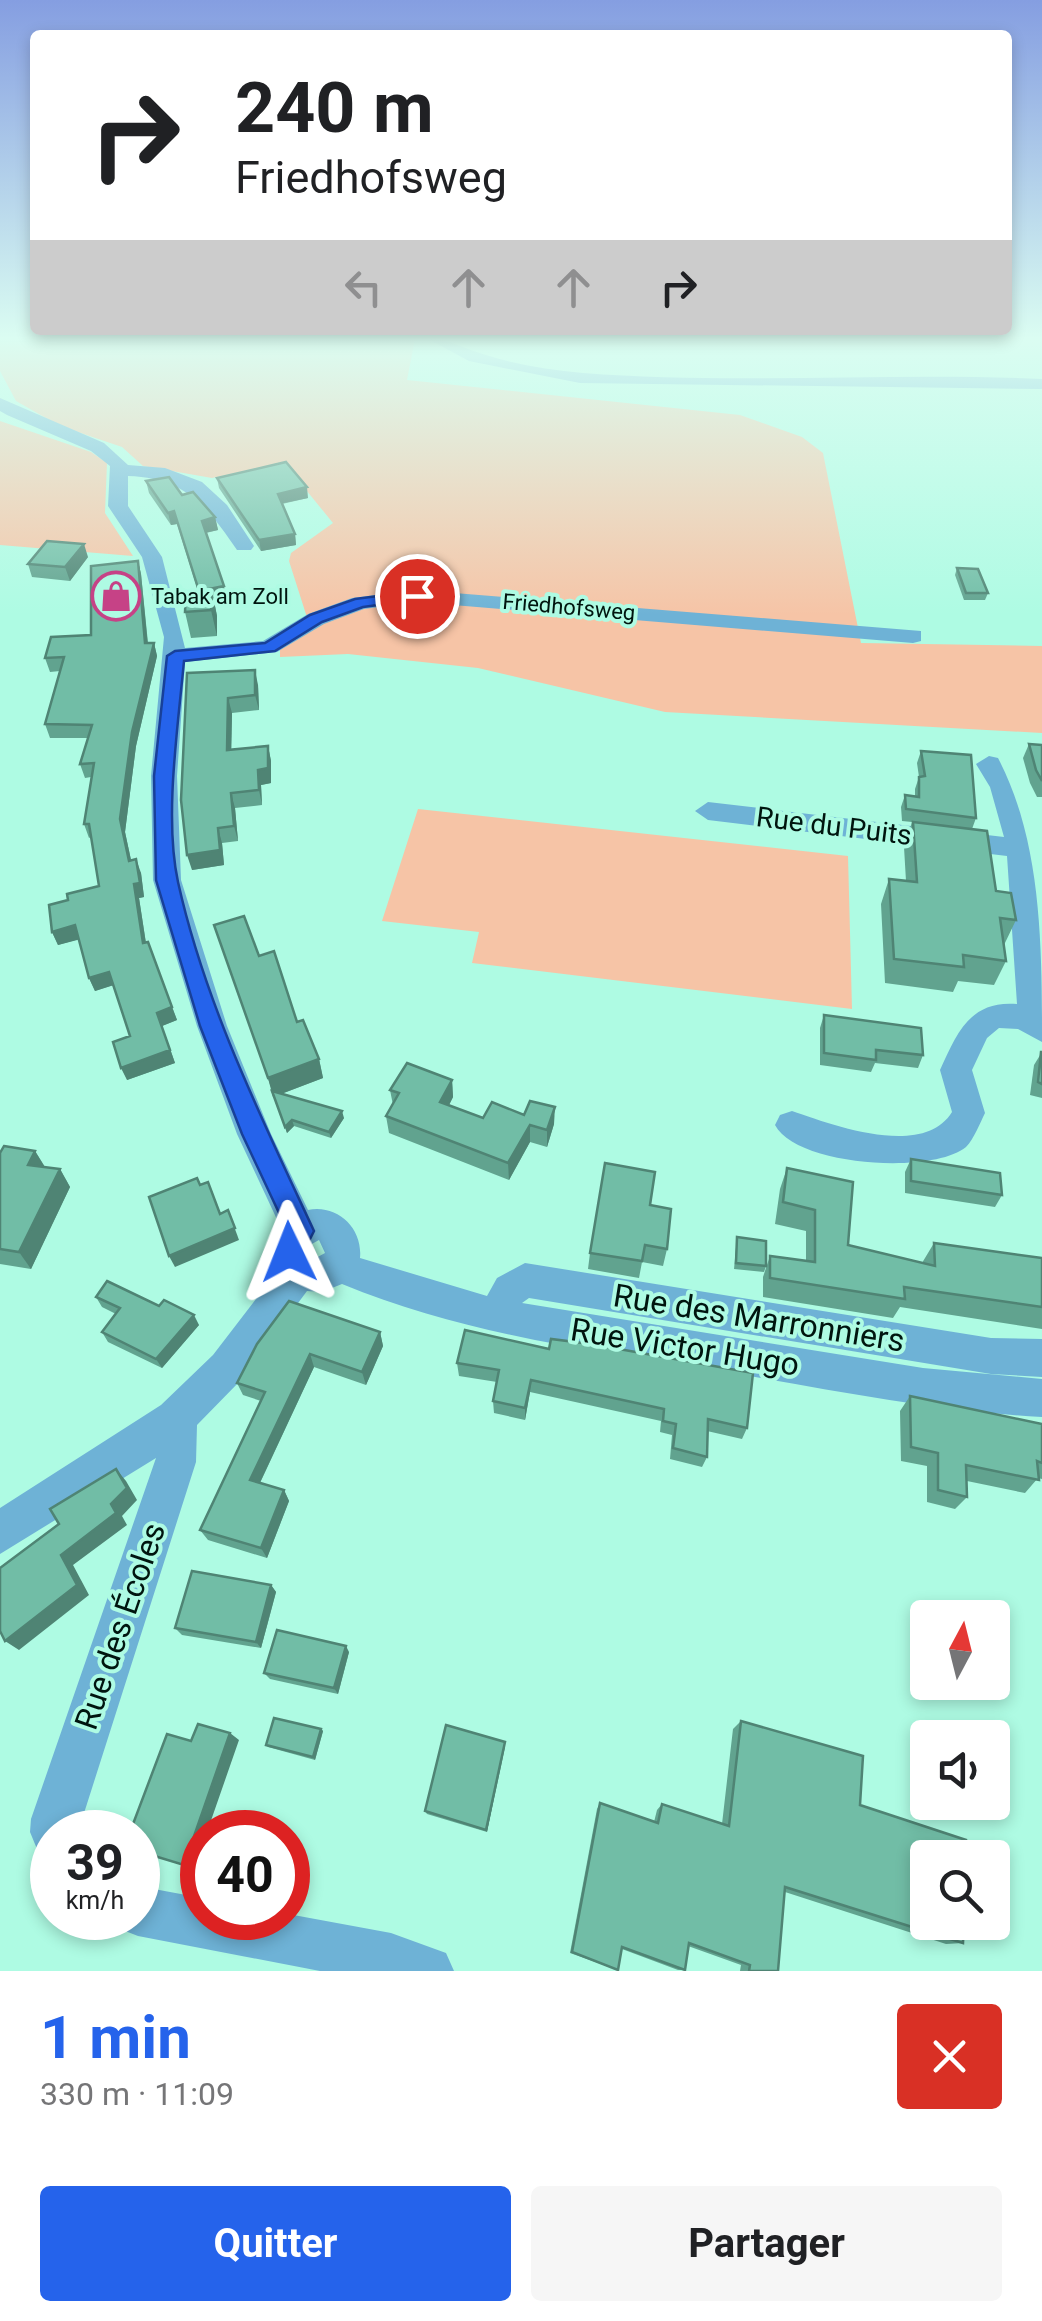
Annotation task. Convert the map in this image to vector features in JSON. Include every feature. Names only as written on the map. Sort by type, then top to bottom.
[{"type":"street","points":[[0,1532],[127,1455],[178,1417],[318,1268],[289,1252],[300,1231],[219,1045],[167,880],[164,776],[174,672],[162,581],[118,506],[121,470],[116,458],[94,444],[55,431]]},
{"type":"street","points":[[121,470],[171,474],[201,486],[244,546]]},
{"type":"street","name":"Friedhofsweg","points":[[174,672],[269,647],[316,619],[360,603],[405,596],[484,599],[914,636]]},
{"type":"street","points":[[792,1124],[828,1142],[891,1149],[935,1146],[955,1136],[969,1114],[956,1070],[979,1022],[989,1015],[1037,1025],[1020,848],[1000,776],[989,764]]},
{"type":"street","name":"Rue du Puits","points":[[708,811],[1020,848]]},
{"type":"street","name":"Rue Victor Hugo","points":[[318,1268],[496,1316],[879,1378],[1042,1398]]},
{"type":"street","name":"Rue des Marronniers","points":[[496,1316],[510,1290],[525,1280],[990,1356],[1042,1358]]},
{"type":"street","name":"Rue des Écoles","points":[[57,1810],[176,1462],[178,1417]]},
{"type":"street","points":[[160,1915],[391,1959],[428,1971]]},
{"type":"shaded area","points":[[0,431],[29,431],[91,452],[107,463],[105,513],[133,556],[0,545]]},
{"type":"shaded area","points":[[75,431],[785,431],[802,437],[823,453],[861,643],[1042,646],[1042,733],[665,712],[478,668],[348,654],[280,657],[280,647],[311,630],[289,561],[291,553],[333,523],[284,463],[212,478],[143,466],[122,447]]},
{"type":"shaded area","points":[[418,809],[848,856],[852,1009],[472,963],[479,932],[382,921]]},
{"type":"building","points":[[286,462],[307,487],[278,494],[295,534],[259,540],[217,478]]},
{"type":"building","points":[[169,477],[182,495],[193,492],[215,517],[202,521],[224,586],[199,591],[174,511],[168,513],[146,481]]},
{"type":"building","points":[[47,541],[84,544],[65,567],[28,564]]},
{"type":"building","points":[[138,561],[145,643],[154,643],[132,732],[120,819],[129,861],[136,859],[140,883],[134,884],[143,943],[148,942],[172,1007],[157,1013],[170,1050],[121,1068],[113,1042],[130,1036],[109,972],[89,978],[75,925],[52,932],[49,905],[68,900],[67,894],[99,886],[89,824],[84,824],[94,763],[80,764],[92,725],[45,724],[64,657],[45,658],[51,637],[91,635],[91,566]]},
{"type":"building","points":[[957,568],[978,569],[988,593],[966,593]]},
{"type":"building","points":[[212,590],[211,610],[185,612],[186,592]]},
{"type":"building","points":[[255,670],[255,695],[228,698],[227,750],[268,746],[268,768],[258,770],[259,790],[231,793],[234,826],[218,828],[220,850],[187,855],[181,800],[187,673]]},
{"type":"building","points":[[1029,744],[1042,745],[1042,781],[1036,770]]},
{"type":"building","points":[[921,751],[971,755],[976,818],[906,809],[905,795],[919,797],[919,777],[925,776]]},
{"type":"building","points":[[913,822],[987,831],[996,891],[1011,893],[1016,920],[1000,918],[1006,961],[963,955],[964,967],[894,959],[889,879],[917,882]]},
{"type":"building","points":[[244,916],[259,956],[274,951],[297,1022],[303,1020],[319,1059],[268,1078],[214,925]]},
{"type":"building","points":[[824,1015],[921,1028],[923,1055],[876,1050],[876,1060],[824,1053]]},
{"type":"building","points":[[1042,1052],[1042,1084],[1038,1082]]},
{"type":"building","points":[[407,1063],[452,1080],[440,1102],[483,1118],[492,1102],[524,1115],[530,1101],[555,1107],[547,1130],[530,1125],[508,1163],[386,1116],[399,1093],[390,1090]]},
{"type":"building","points":[[272,1091],[342,1111],[329,1132],[292,1120],[285,1127]]},
{"type":"building","points":[[4,1146],[35,1151],[28,1165],[60,1169],[19,1252],[0,1249],[0,1153]]},
{"type":"building","points":[[911,1159],[1000,1173],[1002,1195],[911,1181]]},
{"type":"building","points":[[605,1163],[655,1172],[650,1205],[671,1209],[667,1249],[645,1245],[642,1261],[590,1253]]},
{"type":"building","points":[[787,1168],[853,1182],[848,1245],[935,1266],[934,1243],[1042,1258],[1042,1307],[904,1287],[905,1299],[770,1278],[770,1256],[815,1262],[815,1210],[783,1202]]},
{"type":"building","points":[[197,1178],[200,1185],[208,1182],[220,1214],[228,1210],[235,1228],[169,1256],[149,1197]]},
{"type":"building","points":[[737,1237],[766,1241],[766,1266],[736,1263]]},
{"type":"building","points":[[107,1281],[159,1306],[164,1300],[194,1315],[156,1359],[102,1332],[120,1308],[96,1297]]},
{"type":"building","points":[[289,1301],[380,1332],[362,1372],[310,1354],[250,1480],[284,1490],[261,1548],[200,1530],[265,1392],[237,1383],[257,1344]]},
{"type":"building","points":[[465,1330],[549,1349],[551,1339],[753,1373],[747,1428],[708,1419],[707,1457],[673,1448],[676,1424],[663,1421],[664,1409],[531,1380],[525,1408],[493,1401],[499,1370],[457,1363]]},
{"type":"building","points":[[910,1396],[1042,1424],[1042,1463],[1037,1461],[1039,1480],[966,1465],[967,1497],[938,1490],[938,1453],[911,1447]]},
{"type":"building","points":[[116,1469],[127,1488],[111,1504],[116,1513],[61,1555],[77,1585],[5,1641],[0,1631],[0,1568],[59,1524],[50,1509]]},
{"type":"building","points":[[192,1571],[271,1585],[256,1642],[175,1628]]},
{"type":"building","points":[[277,1630],[346,1646],[334,1688],[264,1673]]},
{"type":"building","points":[[274,1718],[321,1729],[313,1757],[266,1745]]},
{"type":"building","points":[[741,1721],[863,1756],[860,1805],[966,1840],[910,1840],[910,1926],[785,1887],[778,1971],[749,1971],[750,1965],[689,1943],[685,1970],[622,1947],[618,1970],[572,1952],[600,1803],[658,1823],[662,1804],[729,1826]]},
{"type":"building","points":[[198,1724],[230,1733],[203,1810],[180,1810],[180,1864],[160,1858],[160,1810],[138,1810],[167,1734],[191,1741]]},
{"type":"building","points":[[446,1725],[505,1742],[486,1830],[425,1811]]},
{"type":"place","name":"Tabak am Zoll","points":[[116,596]]},
{"type":"route","points":[[289,1252],[300,1231],[254,1134],[212,1026],[167,880],[164,776],[175,656],[269,647],[316,619],[360,603],[417,596]]}]
